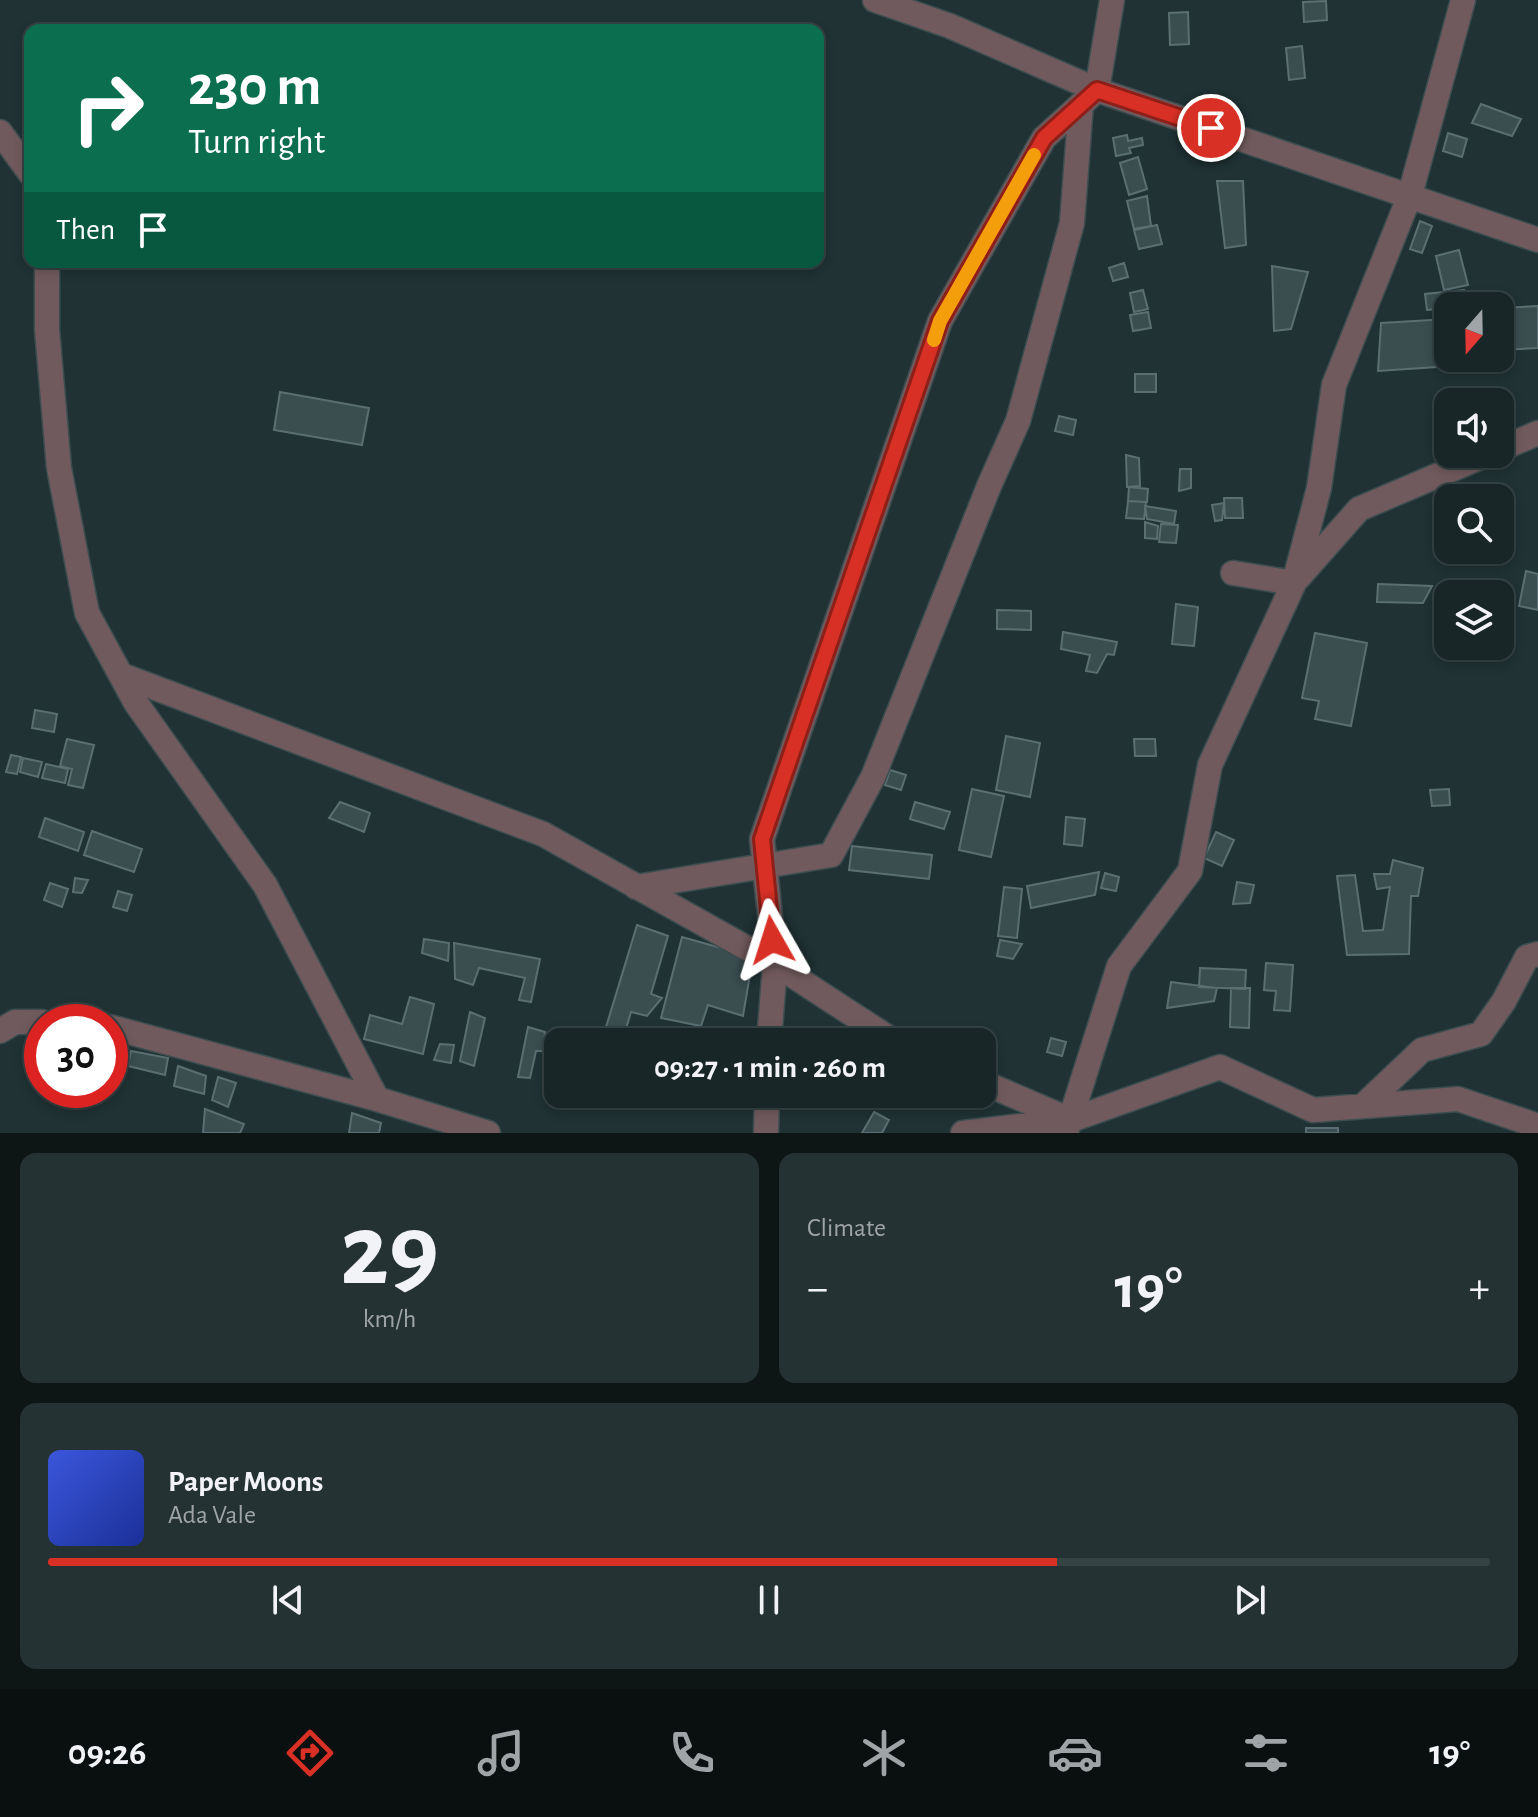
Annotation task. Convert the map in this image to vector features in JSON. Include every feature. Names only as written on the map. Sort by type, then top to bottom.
[{"type":"street","points":[[875,0],[950,26],[1089,97],[1410,195],[1538,240]]},
{"type":"street","points":[[636,887],[831,855],[873,777],[1018,421],[1072,223],[1089,97],[1112,0]]},
{"type":"street","points":[[1068,1126],[1119,966],[1190,871],[1210,765],[1294,583],[1319,488],[1334,385],[1410,195],[1463,0]]},
{"type":"street","points":[[770,1028],[775,964],[762,839],[940,321],[1044,138],[1089,97]]},
{"type":"street","points":[[0,132],[24,165]]},
{"type":"street","points":[[47,268],[47,330],[59,468],[87,613],[136,703],[265,885],[377,1099]]},
{"type":"street","points":[[1514,443],[1538,433]]},
{"type":"street","points":[[1294,583],[1359,509],[1455,468]]},
{"type":"street","points":[[1233,573],[1294,583]]},
{"type":"street","points":[[121,675],[543,834],[775,964],[873,1028]]},
{"type":"street","points":[[1363,1106],[1422,1050],[1481,1034],[1504,1001],[1527,957],[1538,954]]},
{"type":"street","points":[[0,1031],[15,1022],[24,1022]]},
{"type":"street","points":[[128,1032],[377,1099],[488,1133]]},
{"type":"street","points":[[963,1133],[1068,1126],[1220,1067],[1313,1110],[1458,1099],[1538,1126]]},
{"type":"street","points":[[996,1089],[1068,1126]]},
{"type":"street","points":[[766,1133],[767,1108]]},
{"type":"building","points":[[1326,1],[1327,20],[1304,22],[1303,2]]},
{"type":"building","points":[[1188,12],[1189,44],[1170,45],[1169,13]]},
{"type":"building","points":[[1302,46],[1305,78],[1289,80],[1286,48]]},
{"type":"building","points":[[1481,104],[1521,119],[1512,136],[1472,123]]},
{"type":"building","points":[[1448,133],[1467,139],[1462,157],[1443,151]]},
{"type":"building","points":[[1127,135],[1128,141],[1142,138],[1143,145],[1129,148],[1131,153],[1116,156],[1113,138]]},
{"type":"building","points":[[1138,157],[1147,189],[1129,195],[1120,163]]},
{"type":"building","points":[[1217,181],[1243,181],[1246,245],[1225,248]]},
{"type":"building","points":[[1147,196],[1151,226],[1134,229],[1127,201]]},
{"type":"building","points":[[1420,221],[1432,226],[1422,253],[1410,249]]},
{"type":"building","points":[[1157,225],[1162,244],[1139,249],[1134,230]]},
{"type":"building","points":[[1459,250],[1468,285],[1444,290],[1436,256]]},
{"type":"building","points":[[1124,263],[1128,277],[1113,281],[1109,268]]},
{"type":"building","points":[[1272,266],[1308,272],[1291,329],[1274,331]]},
{"type":"building","points":[[1143,290],[1148,309],[1134,312],[1130,293]]},
{"type":"building","points":[[1434,293],[1434,309],[1427,310],[1425,294]]},
{"type":"building","points":[[1538,306],[1538,348],[1514,349],[1514,307]]},
{"type":"building","points":[[1148,312],[1151,328],[1133,331],[1130,315]]},
{"type":"building","points":[[1434,320],[1434,367],[1378,371],[1381,323]]},
{"type":"building","points":[[1135,374],[1156,374],[1156,392],[1135,392]]},
{"type":"building","points":[[280,392],[369,408],[362,445],[274,430]]},
{"type":"building","points":[[1059,416],[1076,420],[1073,435],[1055,431]]},
{"type":"building","points":[[1126,455],[1139,458],[1140,486],[1127,487]]},
{"type":"building","points":[[1180,469],[1191,469],[1191,488],[1179,491]]},
{"type":"building","points":[[1129,487],[1148,489],[1147,502],[1128,501]]},
{"type":"building","points":[[1224,498],[1242,498],[1243,518],[1225,518]]},
{"type":"building","points":[[1128,501],[1146,502],[1144,519],[1126,518]]},
{"type":"building","points":[[1224,503],[1222,520],[1215,521],[1212,505]]},
{"type":"building","points":[[1145,506],[1176,511],[1174,524],[1147,519]]},
{"type":"building","points":[[1145,522],[1158,526],[1157,539],[1145,538]]},
{"type":"building","points":[[1161,524],[1178,525],[1176,543],[1159,542]]},
{"type":"building","points":[[1526,571],[1538,574],[1538,610],[1519,606]]},
{"type":"building","points":[[1378,584],[1432,586],[1423,603],[1377,602]]},
{"type":"building","points":[[1176,604],[1198,607],[1194,646],[1172,644]]},
{"type":"building","points":[[997,610],[1031,611],[1031,630],[997,629]]},
{"type":"building","points":[[1063,632],[1117,642],[1114,655],[1107,654],[1097,673],[1086,671],[1090,655],[1061,649]]},
{"type":"building","points":[[1315,633],[1367,643],[1351,726],[1315,719],[1319,701],[1302,698]]},
{"type":"building","points":[[35,710],[57,714],[54,732],[32,728]]},
{"type":"building","points":[[1006,736],[1040,743],[1030,797],[996,790]]},
{"type":"building","points":[[67,739],[94,745],[83,788],[68,785],[72,769],[60,766]]},
{"type":"building","points":[[1134,739],[1155,739],[1156,756],[1135,756]]},
{"type":"building","points":[[11,755],[21,757],[17,774],[6,772]]},
{"type":"building","points":[[23,758],[42,762],[38,777],[20,772]]},
{"type":"building","points":[[46,764],[68,769],[65,783],[42,778]]},
{"type":"building","points":[[890,770],[906,775],[901,790],[885,785]]},
{"type":"building","points":[[972,789],[1004,796],[991,857],[959,850]]},
{"type":"building","points":[[1449,789],[1450,805],[1432,806],[1430,790]]},
{"type":"building","points":[[340,802],[370,813],[364,832],[329,818]]},
{"type":"building","points":[[915,802],[950,812],[944,829],[910,819]]},
{"type":"building","points":[[1066,817],[1085,819],[1082,846],[1064,844]]},
{"type":"building","points":[[45,818],[84,832],[78,851],[39,837]]},
{"type":"building","points":[[92,831],[142,849],[134,872],[84,855]]},
{"type":"building","points":[[1216,832],[1234,840],[1222,866],[1204,858]]},
{"type":"building","points":[[852,846],[932,855],[929,879],[849,870]]},
{"type":"building","points":[[1393,860],[1423,868],[1418,896],[1411,896],[1409,954],[1347,955],[1337,876],[1355,875],[1363,931],[1383,930],[1390,887],[1377,889],[1374,874],[1390,874]]},
{"type":"building","points":[[1099,872],[1095,895],[1031,908],[1027,886]]},
{"type":"building","points":[[1105,873],[1119,877],[1116,891],[1101,888]]},
{"type":"building","points":[[75,878],[88,880],[82,893],[73,892]]},
{"type":"building","points":[[1237,882],[1254,885],[1250,903],[1233,904]]},
{"type":"building","points":[[50,883],[68,889],[62,907],[44,900]]},
{"type":"building","points":[[1004,887],[1022,889],[1017,938],[998,936]]},
{"type":"building","points":[[118,891],[132,895],[127,911],[113,907]]},
{"type":"building","points":[[637,925],[668,936],[651,994],[662,998],[647,1016],[631,1012],[626,1028],[606,1028]]},
{"type":"building","points":[[682,937],[753,957],[743,1016],[708,1005],[701,1026],[661,1018]]},
{"type":"building","points":[[424,939],[449,943],[448,961],[422,953]]},
{"type":"building","points":[[1000,940],[1022,944],[1013,959],[997,956]]},
{"type":"building","points":[[454,943],[540,959],[531,1002],[519,1000],[525,978],[479,968],[473,985],[455,979]]},
{"type":"building","points":[[1266,963],[1293,965],[1290,1011],[1274,1010],[1276,991],[1264,990]]},
{"type":"building","points":[[1200,968],[1246,970],[1245,989],[1199,987]]},
{"type":"building","points":[[1171,982],[1217,988],[1214,1001],[1167,1008]]},
{"type":"building","points":[[1231,988],[1250,988],[1249,1028],[1230,1027]]},
{"type":"building","points":[[410,997],[434,1004],[423,1054],[364,1039],[370,1015],[402,1024]]},
{"type":"building","points":[[470,1012],[485,1018],[474,1066],[460,1061]]},
{"type":"building","points":[[528,1027],[544,1032],[543,1051],[536,1051],[530,1078],[518,1077]]},
{"type":"building","points":[[1051,1038],[1066,1042],[1062,1056],[1047,1052]]},
{"type":"building","points":[[440,1044],[454,1045],[451,1063],[434,1060]]},
{"type":"building","points":[[131,1051],[168,1058],[165,1075],[128,1066]]},
{"type":"building","points":[[178,1066],[206,1076],[204,1094],[174,1086]]},
{"type":"building","points":[[218,1077],[236,1083],[228,1107],[212,1100]]},
{"type":"building","points":[[205,1109],[244,1124],[240,1133],[203,1133]]},
{"type":"building","points":[[874,1112],[889,1120],[882,1133],[862,1133]]},
{"type":"building","points":[[352,1113],[381,1123],[379,1133],[349,1133]]},
{"type":"building","points":[[1306,1128],[1338,1128],[1338,1133],[1306,1133]]},
{"type":"slow traffic","points":[[934,340],[940,321],[1034,155]]},
{"type":"route","points":[[772,940],[762,839],[940,321],[1044,138],[1097,90],[1211,128]]}]
